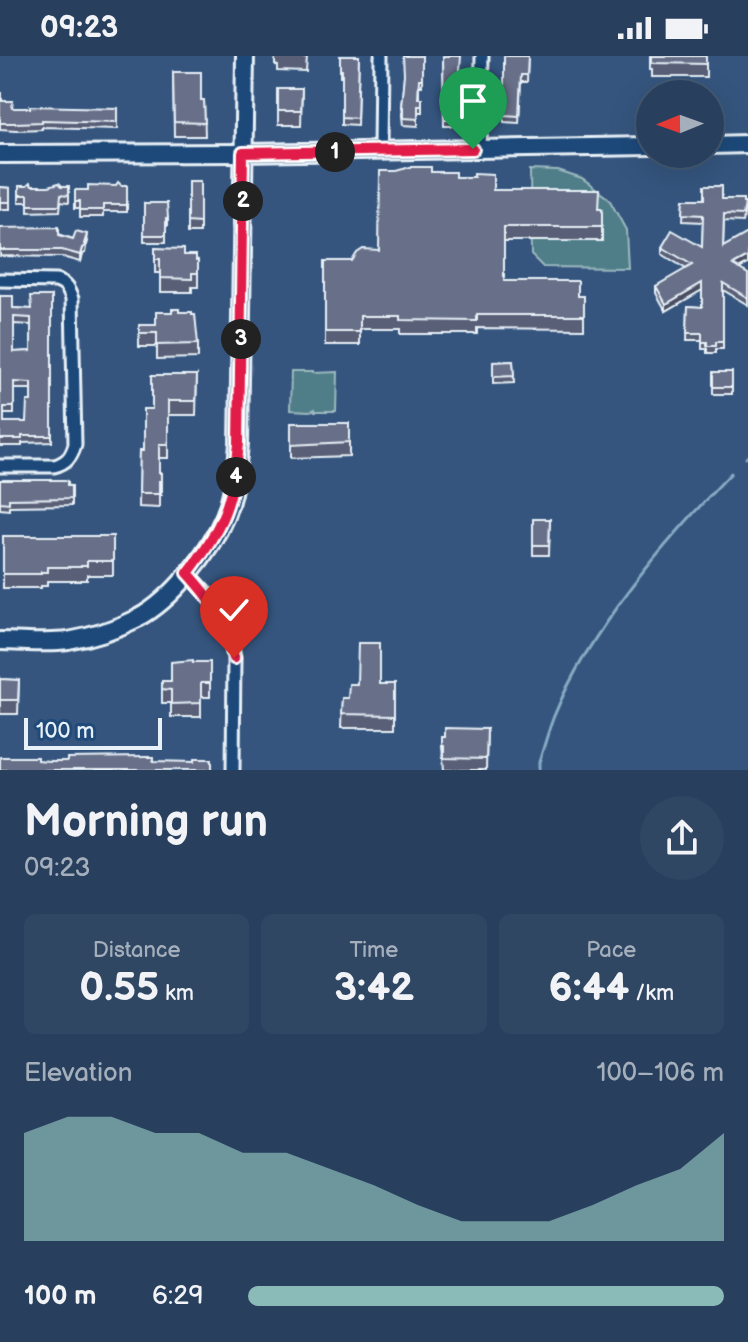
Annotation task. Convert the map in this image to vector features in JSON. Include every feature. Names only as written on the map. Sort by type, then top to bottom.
[{"type":"main road","points":[[0,641],[65,641],[104,632],[140,617],[165,598],[188,573],[207,549],[225,516],[235,480],[239,444],[245,56]]},
{"type":"main road","points":[[724,145],[748,144]]},
{"type":"main road","points":[[0,154],[636,146]]},
{"type":"street","points":[[380,151],[381,56]]},
{"type":"street","points":[[480,149],[482,56]]},
{"type":"street","points":[[0,280],[64,283],[72,299],[75,444],[62,464],[0,466]]},
{"type":"street","points":[[188,573],[211,598],[230,636],[234,658],[233,770]]},
{"type":"green space","points":[[530,170],[558,171],[582,179],[609,199],[626,230],[628,268],[543,267],[531,255]]},
{"type":"green space","points":[[291,372],[337,372],[336,411],[290,410]]},
{"type":"building","points":[[278,56],[307,56],[306,58]]},
{"type":"building","points":[[340,56],[359,56],[357,118],[342,117]]},
{"type":"building","points":[[403,56],[422,56],[418,98],[422,98],[422,105],[418,105],[418,119],[403,118]]},
{"type":"building","points":[[443,56],[461,56],[459,119],[444,119]]},
{"type":"building","points":[[504,56],[528,56],[527,75],[521,75],[519,116],[504,115]]},
{"type":"building","points":[[652,56],[706,56],[706,64],[652,63]]},
{"type":"building","points":[[173,72],[201,72],[205,123],[174,122]]},
{"type":"building","points":[[278,89],[302,89],[301,111],[278,111]]},
{"type":"building","points":[[0,93],[2,101],[13,101],[12,108],[117,108],[117,122],[42,120],[0,123]]},
{"type":"building","points":[[431,167],[431,172],[455,172],[455,177],[474,177],[474,173],[493,174],[493,190],[599,190],[598,209],[602,209],[602,227],[504,227],[504,281],[578,281],[578,296],[584,296],[584,315],[477,315],[477,321],[360,316],[360,332],[325,332],[325,261],[352,261],[363,249],[379,250],[380,171]]},
{"type":"building","points":[[188,181],[200,181],[200,223],[188,222]]},
{"type":"building","points":[[30,183],[32,186],[59,183],[69,186],[69,195],[61,194],[60,205],[28,205],[28,195],[19,195],[19,186]]},
{"type":"building","points":[[118,183],[127,186],[127,205],[103,205],[103,210],[80,210],[80,201],[75,201],[75,190],[88,190],[88,185],[116,186]]},
{"type":"building","points":[[704,186],[722,186],[722,199],[743,199],[745,203],[743,215],[724,214],[723,247],[748,233],[748,257],[733,265],[748,274],[748,298],[723,283],[723,342],[716,342],[716,346],[707,346],[707,342],[702,342],[702,333],[687,333],[688,306],[702,307],[702,283],[666,304],[656,286],[692,265],[662,247],[672,230],[702,247],[703,215],[683,214],[684,199],[704,199]]},
{"type":"building","points":[[0,187],[10,188],[10,202],[0,202]]},
{"type":"building","points":[[144,203],[167,203],[166,235],[144,235]]},
{"type":"building","points":[[59,227],[59,235],[73,239],[76,231],[87,234],[80,255],[62,250],[0,250],[0,228]]},
{"type":"building","points":[[155,248],[184,249],[184,255],[196,255],[198,273],[192,273],[192,279],[160,278],[160,259],[155,259]]},
{"type":"building","points":[[0,296],[13,296],[13,308],[32,309],[31,296],[52,296],[52,436],[0,439]],"holes":[[[14,317],[31,318],[31,351],[14,352]],[[14,382],[31,383],[26,422],[4,422],[4,407],[14,407]]]},
{"type":"building","points":[[172,309],[195,314],[198,344],[157,345],[157,333],[139,333],[139,325],[156,325],[156,312],[172,312]]},
{"type":"building","points":[[513,361],[514,376],[493,377],[493,362]]},
{"type":"building","points":[[713,372],[732,372],[732,387],[713,387]]},
{"type":"building","points":[[152,375],[197,375],[196,401],[168,401],[168,444],[159,444],[159,494],[138,494],[139,451],[143,451],[143,409],[152,409]]},
{"type":"building","points":[[291,423],[349,423],[349,442],[291,445]]},
{"type":"building","points":[[0,480],[65,480],[72,485],[72,498],[9,499],[9,503],[0,502]]},
{"type":"building","points":[[533,519],[550,519],[549,545],[533,545]]},
{"type":"building","points":[[3,536],[113,536],[113,561],[87,561],[87,566],[81,567],[47,567],[47,572],[41,574],[3,574]]},
{"type":"building","points":[[358,643],[380,643],[380,684],[395,684],[395,715],[341,714],[342,698],[348,698],[349,684],[357,684]]},
{"type":"building","points":[[171,662],[210,662],[210,683],[201,683],[201,703],[171,704],[171,690],[162,689],[162,681],[171,681]]},
{"type":"building","points":[[0,679],[19,680],[18,700],[0,700]]},
{"type":"building","points":[[445,728],[487,729],[486,759],[444,758],[442,737],[445,737]]},
{"type":"building","points":[[0,757],[37,757],[37,760],[50,761],[146,757],[153,757],[153,761],[212,759],[212,770],[0,770]]},
{"type":"waterway","points":[[539,770],[554,716],[588,650],[656,557],[731,473]]},
{"type":"route","points":[[234,658],[230,636],[211,598],[188,573],[207,549],[225,516],[235,480],[239,444],[243,153],[473,149]]}]
